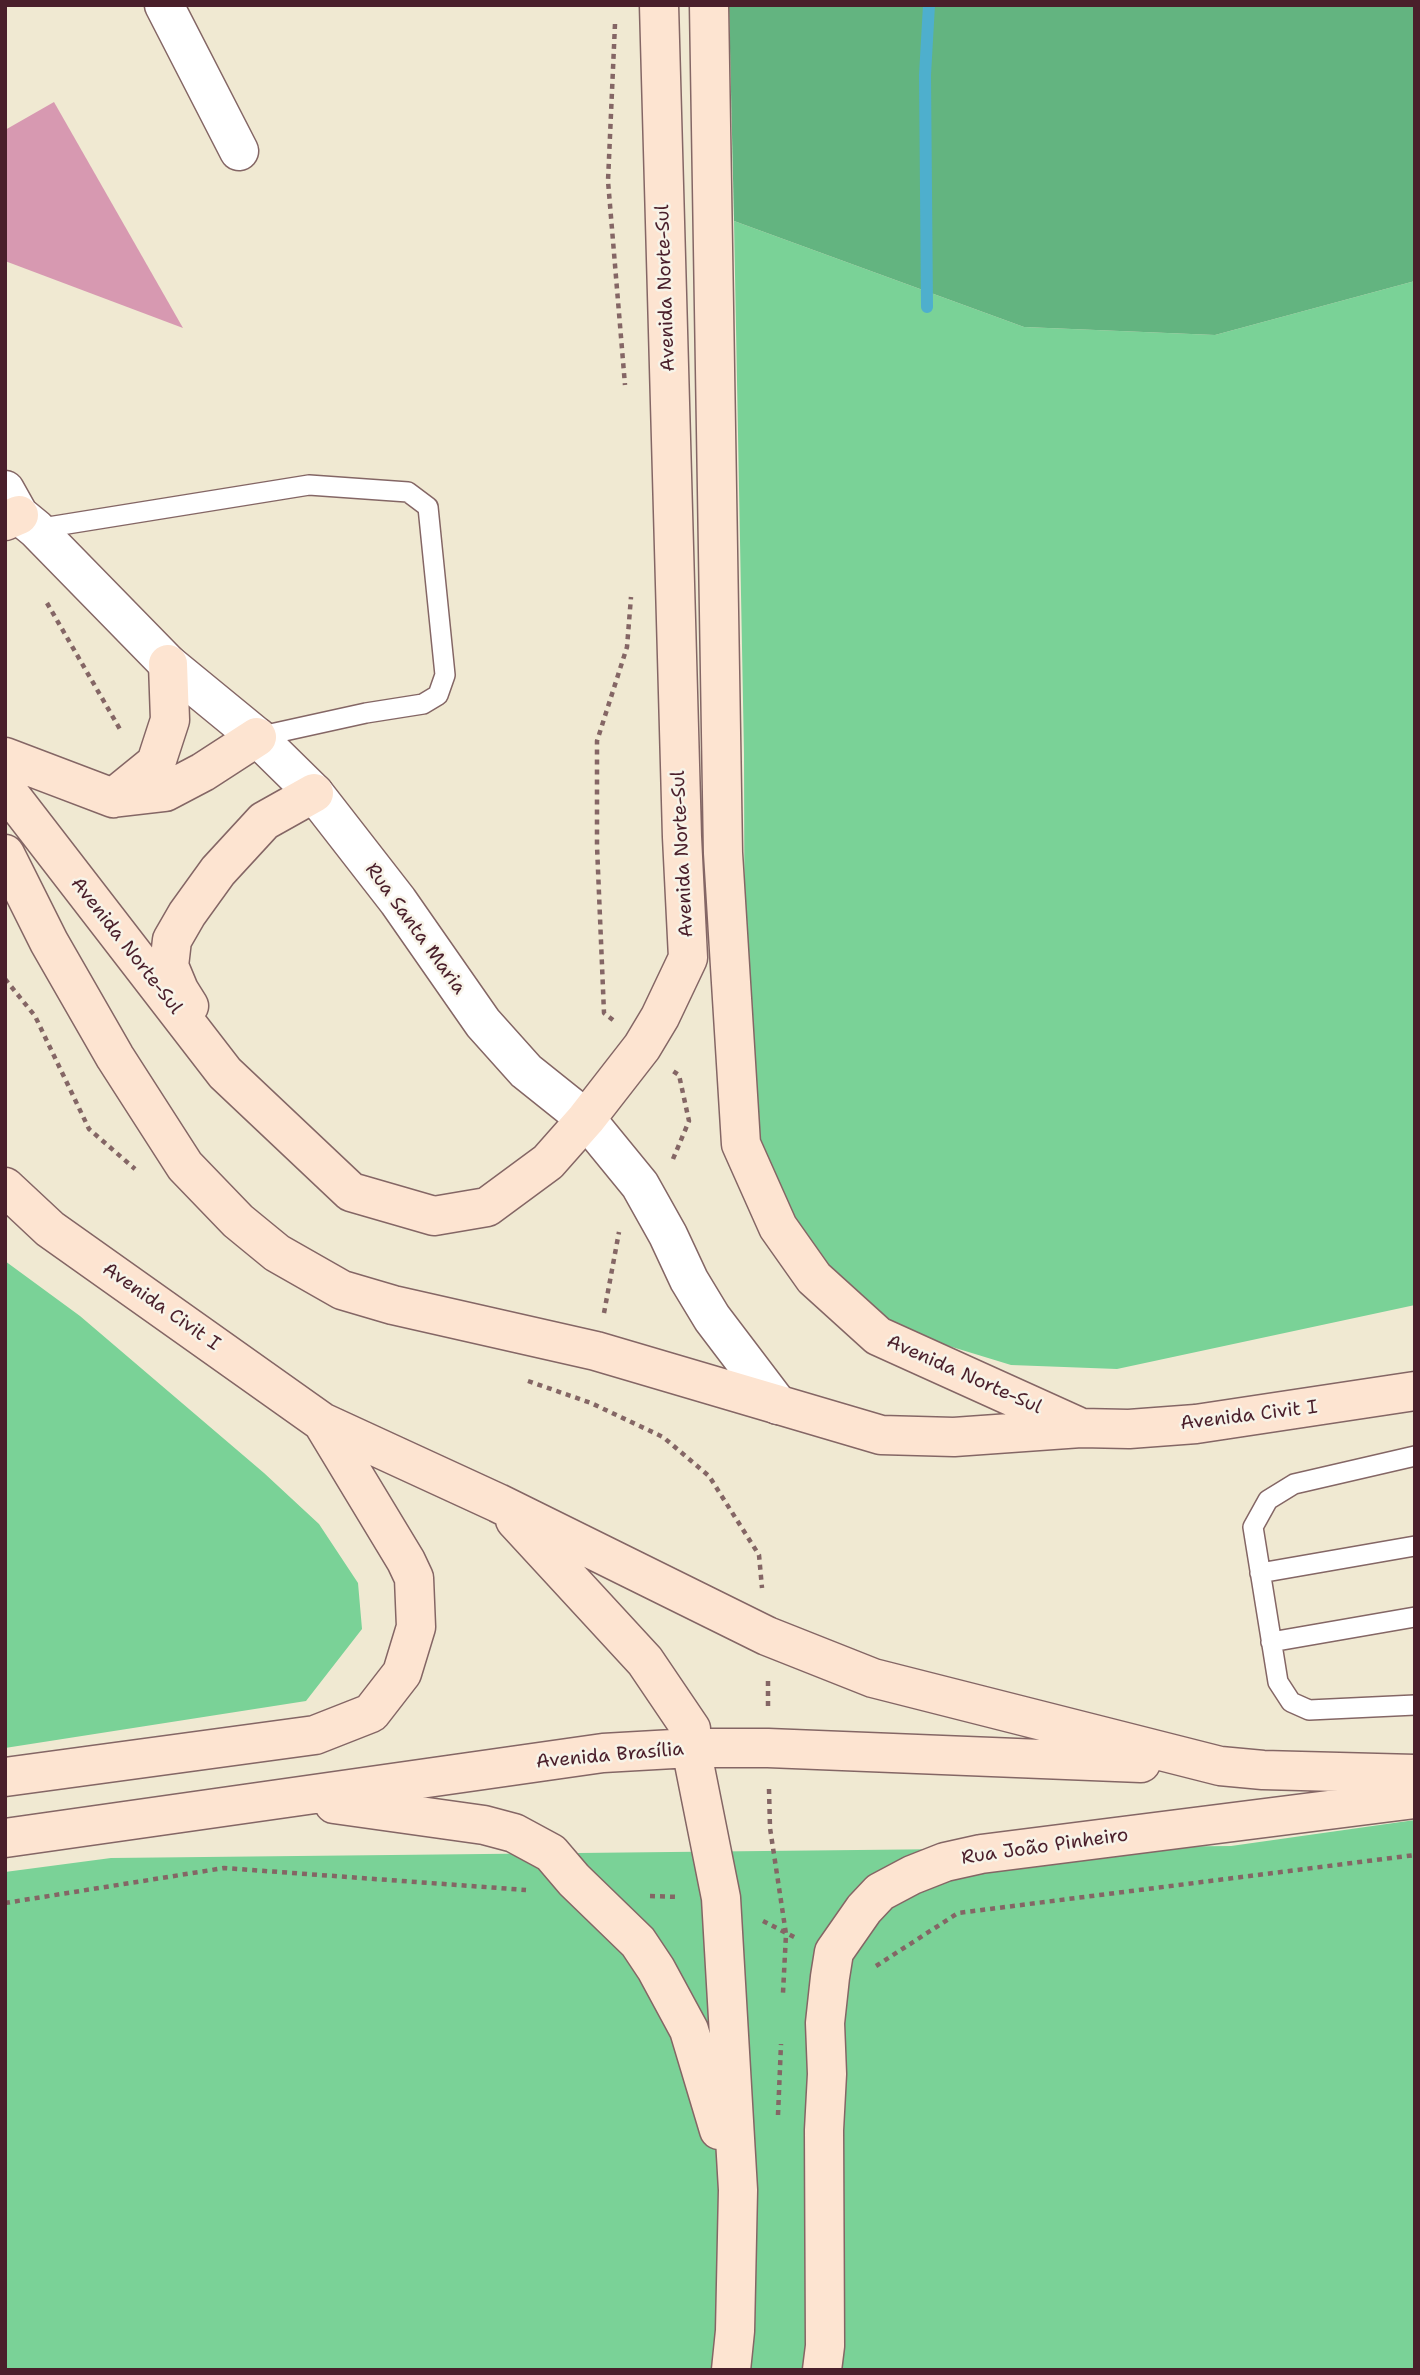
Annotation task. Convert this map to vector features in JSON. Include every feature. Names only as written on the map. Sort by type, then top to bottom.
[{"type":"main road","name":"Avenida Norte-Sul","points":[[5,788],[225,1073],[351,1192],[434,1216],[487,1207],[548,1162],[586,1119],[642,1047],[660,1017],[688,958],[681,824],[659,5]]},
{"type":"main road","name":"Avenida Norte-Sul","points":[[709,5],[723,853],[741,1144],[778,1227],[814,1278],[878,1336],[1081,1429]]},
{"type":"main road","points":[[113,798],[156,763],[170,720],[168,664]]},
{"type":"main road","points":[[5,757],[113,798],[165,792],[203,772],[257,737]]},
{"type":"main road","points":[[225,1073],[179,990],[169,966],[172,940],[218,871],[264,821],[314,793]]},
{"type":"main road","name":"Avenida Civit I","points":[[5,853],[49,943],[115,1057],[185,1166],[238,1221],[276,1253],[342,1290],[393,1305],[596,1351],[881,1435],[954,1437],[1196,1424],[1415,1391]]},
{"type":"main road","name":"Avenida Civit I","points":[[5,1187],[50,1229],[322,1422]]},
{"type":"main road","points":[[322,1422],[498,1503],[767,1636],[873,1678],[1220,1766],[1263,1770],[1415,1774]]},
{"type":"main road","points":[[5,1777],[314,1735],[370,1713],[402,1673],[416,1627],[414,1578],[322,1422]]},
{"type":"main road","points":[[498,1503],[645,1661],[691,1729],[691,1748],[721,1898],[738,2190],[731,2370]]},
{"type":"main road","name":"Avenida Brasília","points":[[5,1838],[603,1753],[691,1748],[768,1748],[1220,1766]]},
{"type":"main road","points":[[294,1798],[484,1825],[514,1833],[551,1853],[574,1880],[638,1942],[656,1969],[689,2030],[738,2190]]},
{"type":"main road","name":"Rua João Pinheiro","points":[[822,2370],[825,2346],[825,2023],[830,1978],[834,1952],[864,1909],[880,1892],[934,1866],[981,1854],[1415,1799]]},
{"type":"street","points":[[164,5],[239,151]]},
{"type":"street","name":"Rua Santa Maria","points":[[17,514],[168,664],[257,737],[314,793],[398,901],[483,1023],[526,1071],[552,1089],[586,1119],[640,1185],[668,1235],[688,1280],[712,1318],[778,1405]]},
{"type":"lane","points":[[17,514],[309,485],[408,492],[428,507],[445,675],[438,695],[423,704],[366,713],[257,737]]},
{"type":"lane","points":[[1415,1456],[1294,1484],[1268,1500],[1253,1527],[1278,1682],[1291,1702],[1309,1710],[1415,1705]]},
{"type":"lane","points":[[1260,1573],[1415,1546]]},
{"type":"lane","points":[[1271,1642],[1415,1617]]},
{"type":"path","points":[[615,19],[608,181],[625,396]]},
{"type":"path","points":[[631,592],[627,647],[597,741],[597,846],[604,1013],[642,1047]]},
{"type":"path","points":[[591,1403],[663,1437],[709,1476],[759,1555],[767,1636],[770,1828],[786,1934],[783,2002]]},
{"type":"path","points":[[778,2124],[781,2043]]},
{"type":"green space","points":[[729,5],[1415,5],[1415,281],[1215,335],[1024,327],[734,221]]},
{"type":"green space","points":[[734,221],[1024,327],[1215,335],[1415,281],[1415,1305],[1117,1369],[1011,1365],[939,1343],[864,1308],[804,1249],[745,1111],[744,754]]},
{"type":"green space","points":[[5,1261],[80,1316],[264,1473],[319,1524],[358,1583],[362,1629],[306,1701],[5,1748]]},
{"type":"green space","points":[[1415,1820],[1415,2370],[5,2370],[5,1872],[111,1858],[1231,1846]]},
{"type":"building","points":[[54,102],[183,328],[5,261],[5,130]]},
{"type":"waterway","points":[[927,307],[925,75],[929,5]]}]
